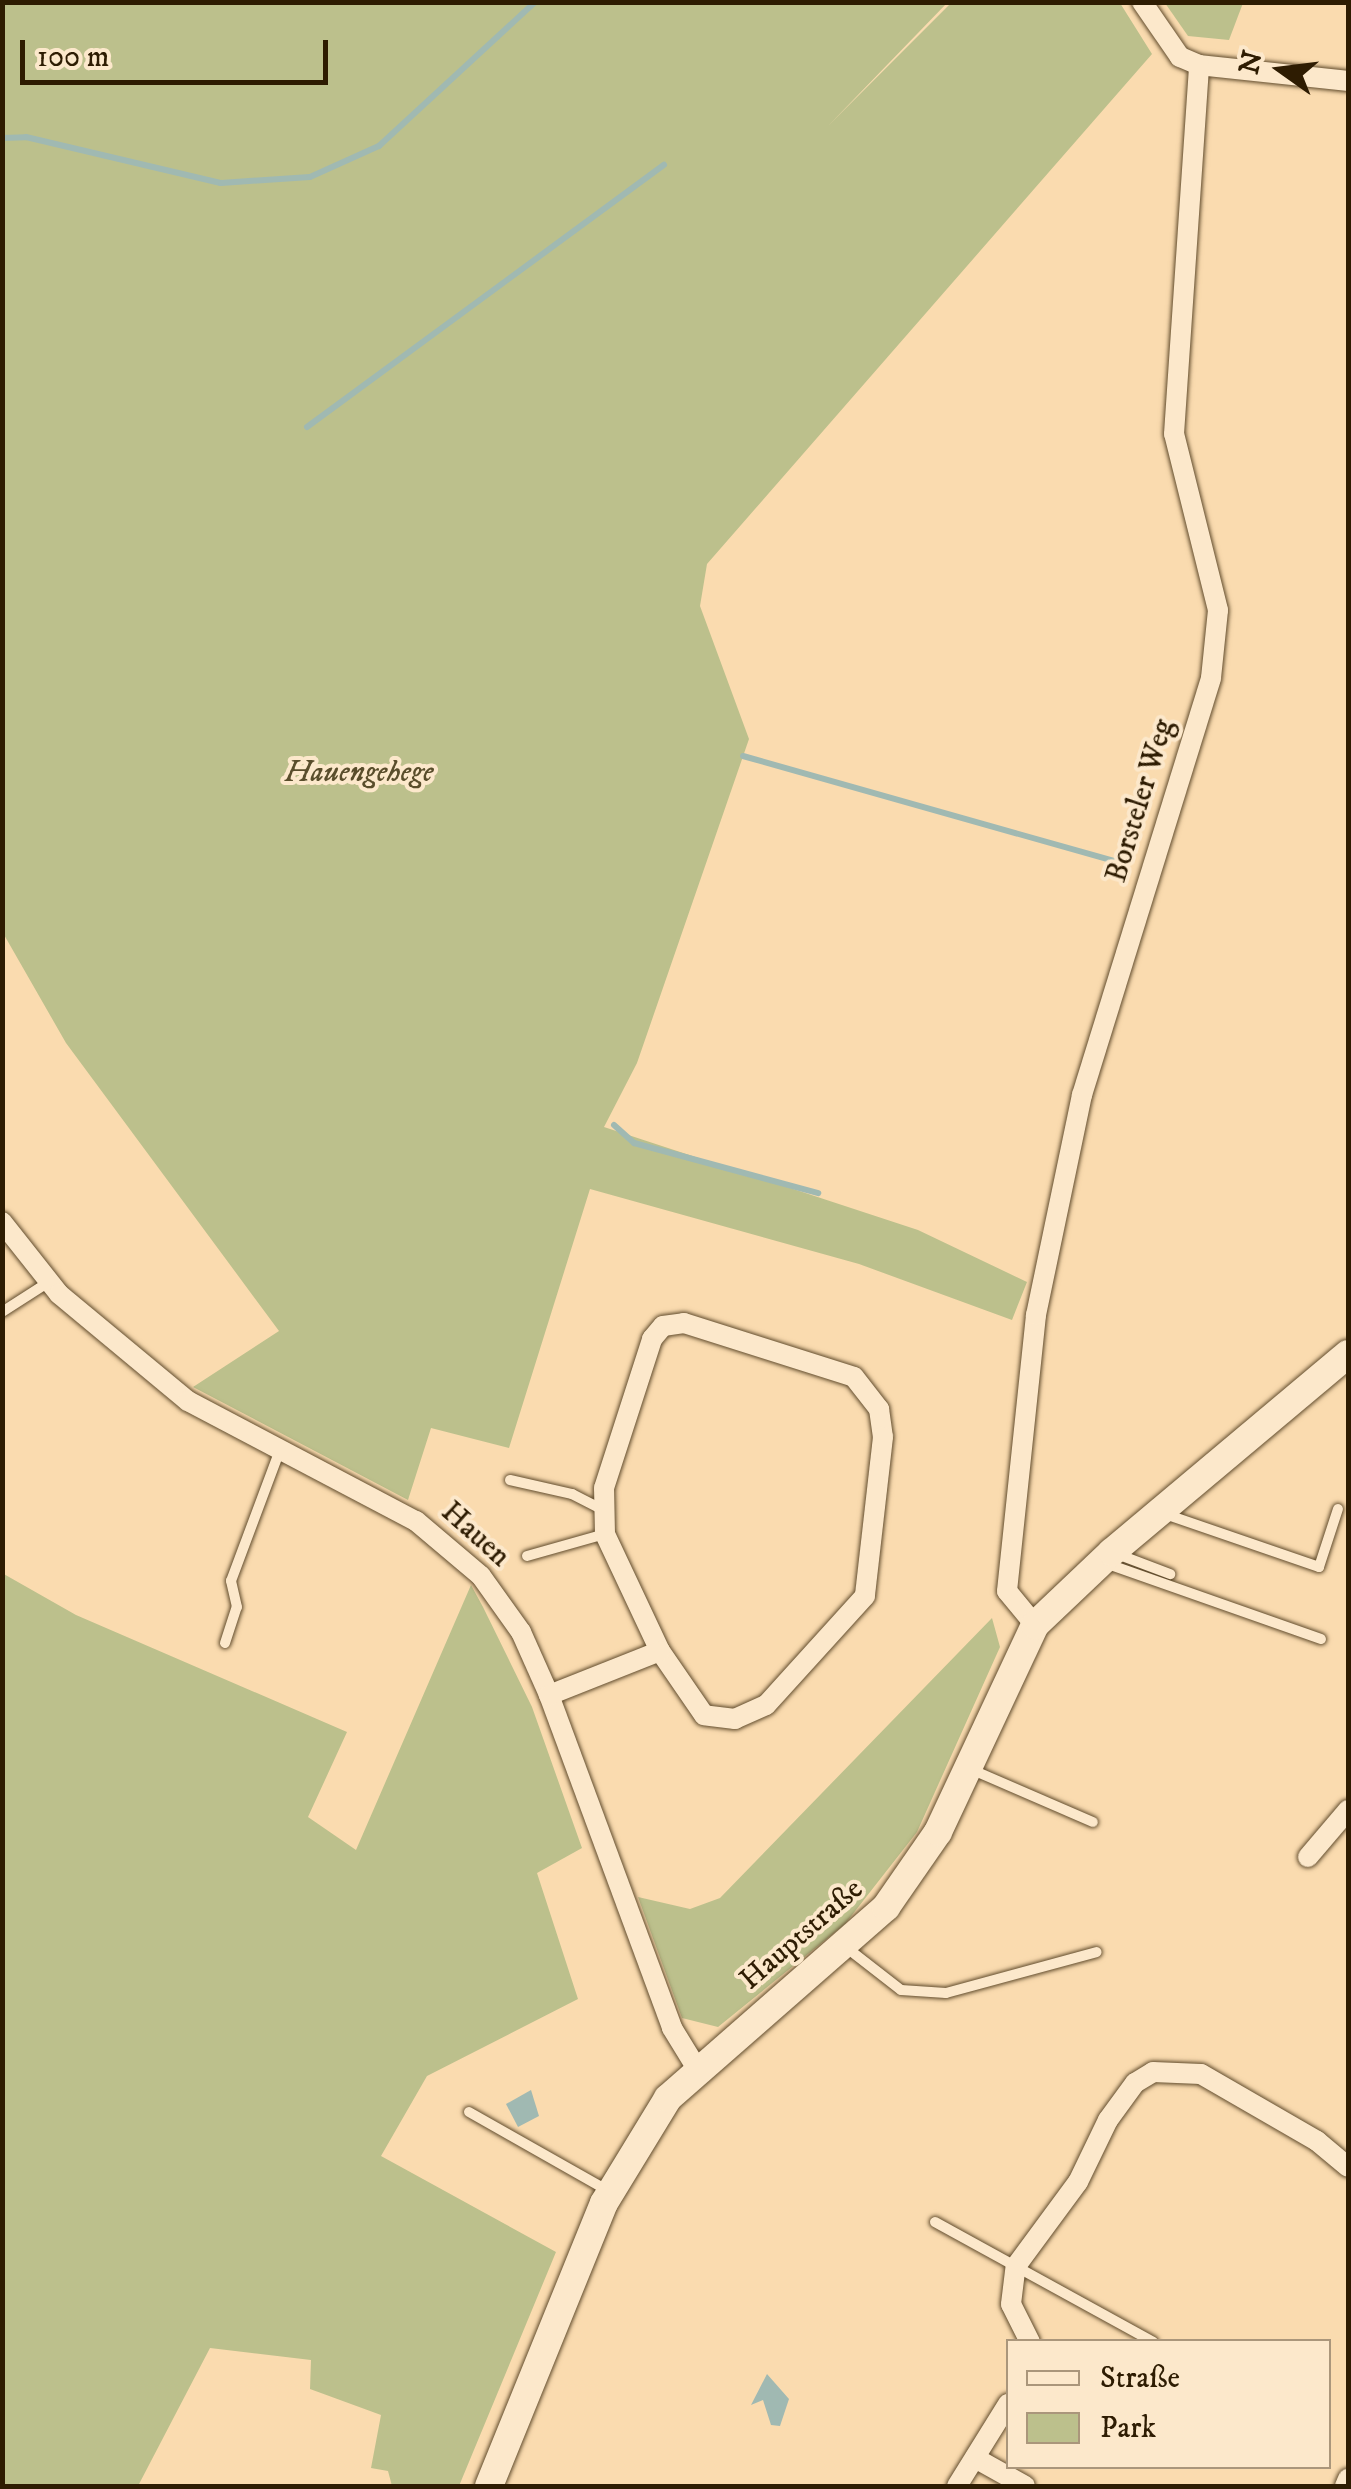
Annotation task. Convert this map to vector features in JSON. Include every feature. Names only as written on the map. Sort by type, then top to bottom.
[{"type":"main road","name":"Hauptstraße","points":[[489,2486],[610,2191],[668,2098],[696,2067],[846,1947],[920,1861],[1034,1626],[1106,1557],[1348,1354]]},
{"type":"street","points":[[1142,2],[1180,57],[1199,65],[1348,82]]},
{"type":"street","name":"Borsteler Weg","points":[[1034,1626],[1007,1591],[1036,1315],[1082,1096],[1212,661],[1213,580],[1174,434],[1199,65]]},
{"type":"street","name":"Hauen","points":[[2,1222],[50,1282],[188,1401],[416,1521],[452,1548],[503,1602],[549,1695],[672,2028],[696,2067]]},
{"type":"street","points":[[684,1322],[826,1366],[854,1377],[879,1408],[883,1437],[875,1542],[865,1596],[854,1613],[766,1704],[734,1719],[704,1715],[660,1651],[605,1534],[602,1509],[652,1340],[663,1326],[684,1322]]},
{"type":"street","points":[[549,1695],[660,1651]]},
{"type":"street","points":[[1308,1857],[1348,1810]]},
{"type":"street","points":[[1028,2339],[1011,2304],[1016,2266],[1078,2182],[1135,2083],[1174,2068],[1216,2083],[1316,2141],[1348,2167]]},
{"type":"street","points":[[957,2486],[1006,2407]]},
{"type":"street","points":[[976,2458],[1025,2486]]},
{"type":"street","points":[[1345,2486],[1348,2479]]},
{"type":"lane","points":[[2,1312],[50,1282]]},
{"type":"lane","points":[[225,1643],[237,1607],[230,1581],[280,1450]]},
{"type":"lane","points":[[510,1480],[572,1494],[602,1509]]},
{"type":"lane","points":[[1160,1512],[1319,1568],[1338,1509]]},
{"type":"lane","points":[[527,1556],[605,1534]]},
{"type":"lane","points":[[1106,1557],[1170,1574]]},
{"type":"lane","points":[[1106,1557],[1321,1638]]},
{"type":"lane","points":[[967,1767],[1093,1822]]},
{"type":"lane","points":[[846,1947],[900,1990],[946,1993],[1097,1952]]},
{"type":"lane","points":[[469,2112],[610,2191]]},
{"type":"lane","points":[[935,2222],[1148,2339]]},
{"type":"green space","name":"Hauengehege","points":[[2,3],[947,3],[828,126],[951,3],[1120,3],[1152,54],[707,564],[700,606],[749,739],[637,1063],[604,1127],[918,1230],[1027,1282],[1012,1320],[859,1264],[590,1189],[509,1448],[431,1428],[408,1500],[193,1387],[279,1331],[66,1043],[3,933]]},
{"type":"green space","points":[[1165,3],[1243,3],[1229,40],[1188,36]]},
{"type":"green space","points":[[2,1573],[76,1615],[347,1732],[308,1817],[356,1850],[471,1585],[483,1607],[532,1707],[582,1848],[537,1873],[578,1999],[427,2076],[381,2156],[556,2252],[459,2486],[392,2486],[388,2471],[371,2468],[381,2415],[310,2389],[311,2360],[210,2348],[138,2486],[3,2486]]},
{"type":"green space","points":[[992,1618],[1000,1647],[917,1832],[845,1924],[718,2027],[682,2018],[638,1897],[690,1909],[720,1898]]},
{"type":"water","points":[[531,2090],[539,2116],[518,2127],[506,2104]]},
{"type":"water","points":[[767,2374],[789,2399],[780,2426],[771,2425],[763,2400],[751,2405]]},
{"type":"waterway","points":[[2,138],[26,137],[221,183],[310,177],[379,146],[535,2]]},
{"type":"waterway","points":[[307,427],[664,165]]},
{"type":"waterway","points":[[743,756],[1118,862]]},
{"type":"waterway","points":[[614,1125],[634,1143],[818,1193]]}]
